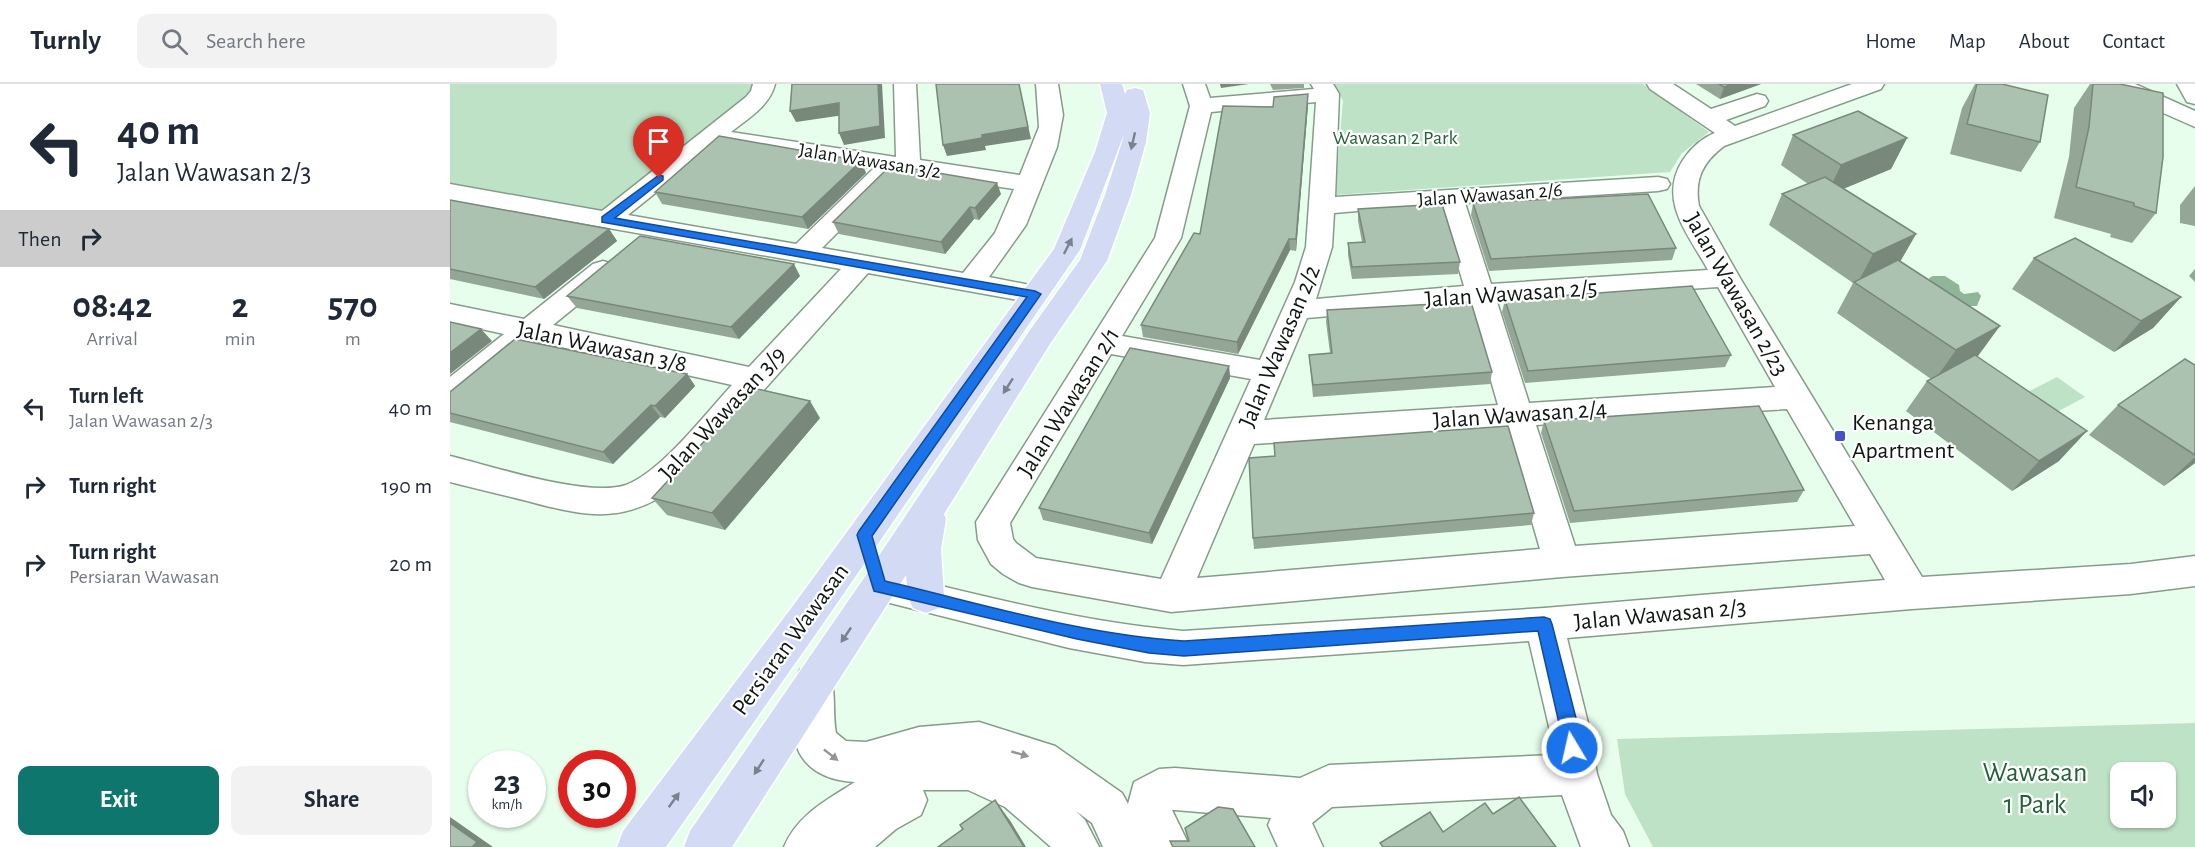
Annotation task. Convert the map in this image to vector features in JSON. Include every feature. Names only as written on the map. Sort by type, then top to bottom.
[{"type":"main road","name":"Persiaran Wawasan","points":[[639,847],[805,619],[1067,250],[1107,152],[1118,113],[1110,84]]},
{"type":"main road","name":"Persiaran Wawasan","points":[[716,840],[814,683],[1040,337],[1093,261],[1118,195],[1134,142],[1139,113],[1133,84]]},
{"type":"main road","points":[[1035,294],[1064,282],[1093,261]]},
{"type":"main road","points":[[1035,294],[1042,297],[1047,305],[1040,337]]},
{"type":"main road","points":[[926,597],[921,557],[924,536],[938,495]]},
{"type":"main road","points":[[805,619],[831,604],[879,586],[864,535]]},
{"type":"street","points":[[606,220],[754,102],[762,93],[764,84]]},
{"type":"street","points":[[801,254],[900,165],[905,84]]},
{"type":"street","points":[[969,283],[1003,242],[1017,217],[1028,184],[1047,146],[1053,122],[1047,84]]},
{"type":"street","points":[[1658,84],[1719,126],[1782,93]]},
{"type":"street","name":"Jalan Wawasan 2/23","points":[[1873,84],[1719,126],[1695,158],[1685,180],[1683,193],[1686,206],[1726,278],[1912,593]]},
{"type":"street","points":[[2117,84],[2195,120]]},
{"type":"street","points":[[2188,84],[2195,97]]},
{"type":"street","points":[[1198,95],[1325,89]]},
{"type":"street","name":"Jalan Wawasan 2/2","points":[[1171,596],[1309,282],[1319,247],[1323,207],[1325,89]]},
{"type":"street","name":"Jalan Wawasan 2/1","points":[[1171,596],[1032,572],[1016,565],[998,548],[993,536],[993,522],[1168,238],[1198,95]]},
{"type":"street","name":"Jalan Wawasan 3/2","points":[[712,136],[1028,184]]},
{"type":"street","name":"Jalan Wawasan 2/6","points":[[1323,207],[1450,196],[1658,184]]},
{"type":"street","points":[[453,195],[1035,294]]},
{"type":"street","points":[[1450,196],[1562,562]]},
{"type":"street","points":[[450,394],[653,228]]},
{"type":"street","name":"Jalan Wawasan 3/9","points":[[450,469],[579,501],[598,503],[636,496],[669,474],[861,264]]},
{"type":"street","name":"Jalan Wawasan 2/5","points":[[1296,310],[1480,294],[1726,278]]},
{"type":"street","name":"Jalan Wawasan 3/8","points":[[450,313],[754,379]]},
{"type":"street","points":[[1104,343],[1269,372]]},
{"type":"street","name":"Jalan Wawasan 2/4","points":[[1242,433],[1797,397]]},
{"type":"street","points":[[1171,596],[1562,562],[1880,539]]},
{"type":"street","name":"Jalan Wawasan 2/3","points":[[879,586],[1077,633],[1149,646],[1184,648],[1544,624],[1912,593],[2131,579],[2195,571]]},
{"type":"street","points":[[1544,624],[1570,730],[1576,774],[1594,828],[1607,847]]},
{"type":"street","points":[[814,683],[812,712],[817,744],[838,761],[866,762],[919,747],[979,742],[1040,760],[1107,808],[1126,847]]},
{"type":"street","points":[[806,847],[826,826],[883,788],[921,770],[969,770],[1020,792],[1070,835],[1077,847]]},
{"type":"street","points":[[1301,847],[1290,825],[1293,815],[1304,799],[1329,786],[1576,774]]},
{"type":"street","points":[[857,842],[898,803],[964,780],[1020,792]]},
{"type":"street","points":[[1168,847],[1149,810],[1149,797],[1159,790],[1175,789],[1304,799]]},
{"type":"green space","points":[[450,84],[764,84],[606,220],[450,191]]},
{"type":"green space","name":"Wawasan 2 Park","points":[[1334,84],[1643,84],[1709,132],[1682,153],[1670,172],[1335,195],[1343,101]]},
{"type":"green space","points":[[2057,377],[2085,397],[2051,415],[2022,395]]},
{"type":"green space","name":"Wawasan 1 Park","points":[[2195,723],[2195,847],[1653,847],[1625,794],[1617,739]]},
{"type":"shaded area","points":[[1945,276],[1959,285],[1960,291],[1964,294],[1978,292],[1981,296],[1977,306],[1969,306],[1931,285],[1929,278]]},
{"type":"building","points":[[792,84],[878,84],[880,126],[839,133],[839,103],[790,111]]},
{"type":"building","points":[[936,84],[1019,84],[1028,127],[943,145]]},
{"type":"building","points":[[1977,84],[2002,84],[2048,95],[2040,142],[1967,124]]},
{"type":"building","points":[[2093,84],[2120,84],[2163,93],[2163,157],[2156,213],[2134,206],[2134,203],[2076,187],[2089,127]]},
{"type":"building","points":[[1308,94],[1296,239],[1289,239],[1237,342],[1141,325],[1194,233],[1200,234],[1223,106],[1273,107],[1274,97]]},
{"type":"building","points":[[1858,111],[1907,138],[1841,165],[1793,135]]},
{"type":"building","points":[[719,136],[861,161],[802,217],[655,192]]},
{"type":"building","points":[[891,165],[997,183],[975,208],[970,207],[941,242],[833,222]]},
{"type":"building","points":[[1825,177],[1916,234],[1873,254],[1782,194]]},
{"type":"building","points":[[1648,194],[1676,248],[1491,259],[1473,203]]},
{"type":"building","points":[[450,200],[609,229],[535,287],[450,269]]},
{"type":"building","points":[[1442,204],[1460,262],[1352,267],[1348,243],[1365,242],[1358,209]]},
{"type":"building","points":[[640,236],[794,264],[731,327],[567,296]]},
{"type":"building","points":[[2075,238],[2181,297],[2141,321],[2034,258]]},
{"type":"building","points":[[1898,260],[2000,326],[1956,350],[1854,282]]},
{"type":"building","points":[[1692,286],[1731,355],[1528,371],[1505,300]]},
{"type":"building","points":[[1471,302],[1492,372],[1313,385],[1309,355],[1332,353],[1327,310]]},
{"type":"building","points":[[450,322],[481,329],[450,353]]},
{"type":"building","points":[[515,339],[687,374],[603,452],[450,413],[450,392]]},
{"type":"building","points":[[1130,348],[1229,366],[1149,533],[1039,508]]},
{"type":"building","points":[[1975,355],[2087,431],[2039,461],[1927,381]]},
{"type":"building","points":[[2185,359],[2195,365],[2195,455],[2118,405]]},
{"type":"building","points":[[753,388],[810,401],[712,513],[652,498]]},
{"type":"building","points":[[1759,406],[1804,490],[1574,511],[1544,421]]},
{"type":"building","points":[[1508,426],[1534,513],[1253,538],[1249,458],[1275,456],[1274,443]]},
{"type":"building","points":[[1519,797],[1556,847],[1383,847],[1380,843],[1430,812],[1443,832],[1485,803],[1493,814]]},
{"type":"building","points":[[995,800],[1024,847],[938,847],[963,829],[960,825]]},
{"type":"building","points":[[1218,807],[1233,809],[1255,847],[1173,847],[1170,841],[1189,841],[1185,828]]},
{"type":"building","points":[[450,823],[477,842],[472,847],[450,847]]},
{"type":"place","name":"Kenanga Apartment","points":[[1840,436]]},
{"type":"route","points":[[659,178],[606,220],[1035,294],[864,535],[879,586],[1077,633],[1149,646],[1184,648],[1544,624],[1570,730],[1572,748]]}]
